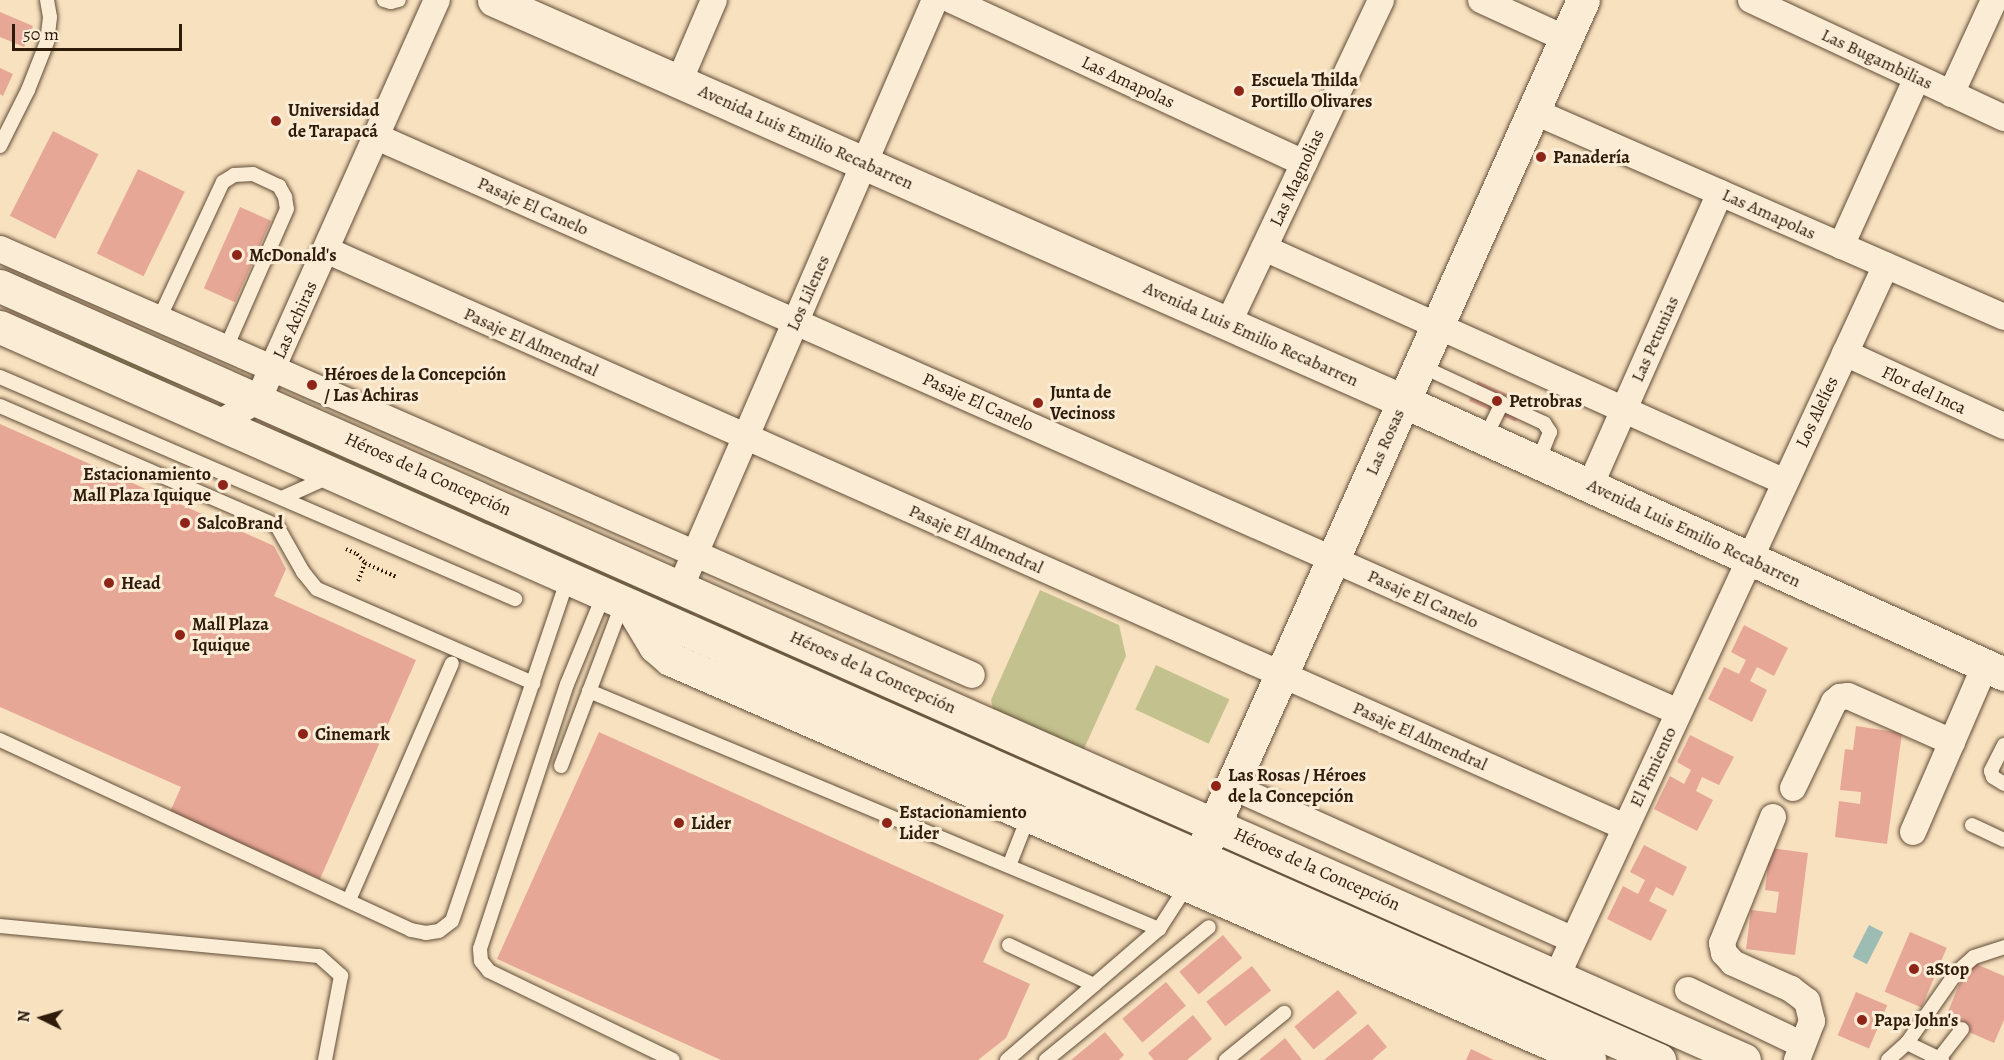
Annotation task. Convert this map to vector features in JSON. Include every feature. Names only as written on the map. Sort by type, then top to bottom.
[{"type":"main road","name":"Las Rosas","points":[[1194,871],[1583,0]]},
{"type":"main road","name":"Avenida Luis Emilio Recabarren","points":[[509,3],[679,82],[1404,401],[1995,670]]},
{"type":"main road","name":"Héroes de la Concepción","points":[[0,286],[681,586],[1744,1060]]},
{"type":"main road","name":"Héroes de la Concepción","points":[[0,327],[619,601],[1034,801],[1194,871],[1659,1060]]},
{"type":"main road","name":"Héroes de la Concepción","points":[[1194,871],[1589,1060]]},
{"type":"street","name":"Las Achiras","points":[[258,400],[437,0]]},
{"type":"street","points":[[679,82],[714,0]]},
{"type":"street","name":"Los Lilenes","points":[[681,586],[935,0]]},
{"type":"street","name":"Las Amapolas","points":[[951,0],[1304,163]]},
{"type":"street","name":"Las Magnolias","points":[[1228,324],[1381,0]]},
{"type":"street","points":[[1480,0],[1566,39]]},
{"type":"street","name":"Las Bugambilias","points":[[1751,0],[1796,10],[1917,78],[2004,118]]},
{"type":"street","points":[[1951,94],[1994,0]]},
{"type":"street","points":[[1841,246],[1917,78]]},
{"type":"street","name":"Las Amapolas","points":[[1533,111],[2004,317]]},
{"type":"street","name":"Pasaje El Canelo","points":[[377,137],[1678,712]]},
{"type":"street","name":"Las Petunias","points":[[1590,486],[1720,193]]},
{"type":"street","points":[[1264,248],[1785,482]]},
{"type":"street","name":"Héroes de la Concepción","points":[[0,249],[972,675]]},
{"type":"street","name":"Pasaje El Almendral","points":[[326,250],[1625,828]]},
{"type":"street","name":"Los Alelíes","points":[[1749,558],[1886,265]]},
{"type":"street","name":"Flor del Inca","points":[[1845,353],[2004,426]]},
{"type":"street","points":[[218,424],[258,400]]},
{"type":"street","name":"El Pimiento","points":[[1557,976],[1749,558]]},
{"type":"street","points":[[1913,832],[1952,742],[1995,670]]},
{"type":"street","points":[[1793,788],[1834,702],[1840,697],[1848,696],[1952,742]]},
{"type":"street","points":[[1232,786],[1573,940]]},
{"type":"street","points":[[1688,990],[1800,1052],[1812,1022],[1807,1001],[1791,989],[1733,963],[1724,954],[1722,943],[1773,817]]},
{"type":"lane","points":[[1,142],[28,90],[47,42],[50,17],[48,0]]},
{"type":"lane","points":[[384,0],[391,3],[399,0]]},
{"type":"lane","points":[[159,319],[224,182],[234,175],[252,174],[279,186],[285,197],[287,209],[226,348]]},
{"type":"lane","points":[[1420,366],[1502,403],[1548,427],[1550,432],[1538,462]]},
{"type":"lane","points":[[0,377],[515,599]]},
{"type":"lane","points":[[1485,438],[1502,403]]},
{"type":"lane","points":[[0,406],[277,526],[303,572],[317,588],[533,683]]},
{"type":"lane","points":[[282,498],[334,474]]},
{"type":"lane","points":[[0,740],[411,930],[426,933],[440,931],[452,921],[568,578]]},
{"type":"lane","points":[[561,766],[619,601]]},
{"type":"lane","points":[[619,601],[567,684],[480,949],[481,961],[489,971],[673,1060]]},
{"type":"lane","points":[[348,900],[452,663]]},
{"type":"lane","points":[[589,691],[1159,929]]},
{"type":"lane","points":[[2004,746],[1991,771],[1993,777],[2004,784]]},
{"type":"lane","points":[[1009,866],[1034,801]]},
{"type":"lane","points":[[1972,825],[2004,840]]},
{"type":"lane","points":[[1007,1060],[1159,929],[1194,871]]},
{"type":"lane","points":[[0,926],[319,956],[341,976],[325,1060]]},
{"type":"lane","points":[[1046,1060],[1209,927]]},
{"type":"lane","points":[[1009,945],[1094,985]]},
{"type":"lane","points":[[1888,1060],[1907,1043],[1956,973],[1974,957],[2004,947]]},
{"type":"lane","points":[[1226,1060],[1284,1013]]},
{"type":"lane","points":[[1907,1043],[1940,1060],[1962,1029]]},
{"type":"path","points":[[346,549],[357,554],[366,563],[396,577]]},
{"type":"path","points":[[358,581],[366,563]]},
{"type":"shaded area","points":[[61,336],[76,342],[90,343],[192,389],[156,379]]},
{"type":"shaded area","points":[[281,428],[695,612],[692,619],[278,434]]},
{"type":"shaded area","points":[[1040,590],[1119,625],[1126,656],[1083,751],[994,713],[991,700]]},
{"type":"shaded area","points":[[701,613],[1048,769],[1027,765],[698,619]]},
{"type":"shaded area","points":[[1156,665],[1229,699],[1209,744],[1135,709]]},
{"type":"water","points":[[1869,925],[1883,932],[1867,964],[1853,957]]},
{"type":"building","points":[[0,12],[33,26],[24,47],[0,37]]},
{"type":"building","points":[[0,68],[13,74],[3,96],[0,94]]},
{"type":"building","points":[[53,131],[98,154],[55,239],[10,216]]},
{"type":"building","points":[[138,169],[185,192],[144,276],[97,253]]},
{"type":"building","name":"McDonald's","points":[[240,207],[271,221],[235,302],[204,288]]},
{"type":"building","name":"Petrobras","points":[[1478,381],[1525,402],[1516,422],[1469,401]]},
{"type":"building","name":"Mall Plaza Iquique","points":[[0,424],[274,546],[286,569],[274,596],[416,660],[320,879],[170,812],[181,787],[0,707]]},
{"type":"building","points":[[1744,625],[1788,648],[1774,676],[1757,667],[1750,681],[1767,690],[1752,722],[1708,699],[1724,667],[1739,674],[1746,660],[1731,652]]},
{"type":"building","points":[[1856,726],[1902,733],[1887,844],[1835,837],[1839,801],[1860,804],[1861,792],[1840,790],[1845,749],[1853,750]]},
{"type":"building","name":"Lider","points":[[599,732],[1004,915],[983,962],[1030,984],[1006,1038],[978,1060],[721,1060],[497,959]]},
{"type":"building","points":[[1690,735],[1734,757],[1719,785],[1702,777],[1696,791],[1713,800],[1697,831],[1654,809],[1670,776],[1684,784],[1691,770],[1677,762]]},
{"type":"building","points":[[1644,845],[1687,867],[1673,896],[1656,887],[1649,901],[1667,910],[1651,941],[1607,919],[1623,886],[1638,894],[1645,880],[1630,872]]},
{"type":"building","points":[[1770,848],[1808,853],[1795,955],[1746,949],[1751,910],[1776,913],[1779,892],[1765,890]]},
{"type":"building","name":"aStop","points":[[1910,932],[1947,948],[1921,1007],[1885,992]]},
{"type":"building","points":[[1223,935],[1242,958],[1199,995],[1179,972]]},
{"type":"building","points":[[1969,961],[2004,976],[2004,1020],[1994,1043],[1944,1021]]},
{"type":"building","points":[[1252,966],[1271,990],[1225,1026],[1206,1002]]},
{"type":"building","points":[[1166,982],[1186,1006],[1142,1042],[1122,1019]]},
{"type":"building","points":[[1338,990],[1357,1013],[1314,1050],[1294,1027]]},
{"type":"building","name":"Papa John's","points":[[1856,992],[1887,1005],[1869,1049],[1838,1035]]},
{"type":"building","points":[[1193,1015],[1212,1039],[1187,1060],[1154,1060],[1148,1053]]},
{"type":"building","points":[[1368,1024],[1387,1047],[1372,1060],[1324,1060]]},
{"type":"building","points":[[1105,1032],[1124,1055],[1119,1060],[1071,1060]]},
{"type":"building","points":[[1285,1038],[1302,1060],[1259,1060]]},
{"type":"building","points":[[1471,1049],[1494,1060],[1466,1060]]},
{"type":"place","name":"Escuela Thilda Portillo Olivares","points":[[1239,91]]},
{"type":"place","name":"Universidad de Tarapacá","points":[[276,121]]},
{"type":"place","name":"Panadería","points":[[1541,157]]},
{"type":"place","name":"McDonald's","points":[[237,255]]},
{"type":"place","name":"Héroes de la Concepción / Las Achiras","points":[[312,385]]},
{"type":"place","name":"Petrobras","points":[[1497,401]]},
{"type":"place","name":"Junta de Vecinoss","points":[[1038,403]]},
{"type":"place","name":"Estacionamiento Mall Plaza Iquique","points":[[223,485]]},
{"type":"place","name":"SalcoBrand","points":[[185,523]]},
{"type":"place","name":"Head","points":[[109,583]]},
{"type":"place","name":"Mall Plaza Iquique","points":[[180,635]]},
{"type":"place","name":"Cinemark","points":[[303,734]]},
{"type":"place","name":"Las Rosas / Héroes de la Concepción","points":[[1216,786]]},
{"type":"place","name":"Lider","points":[[679,823]]},
{"type":"place","name":"Estacionamiento Lider","points":[[887,823]]},
{"type":"place","name":"aStop","points":[[1914,969]]},
{"type":"place","name":"Papa John's","points":[[1862,1020]]}]
